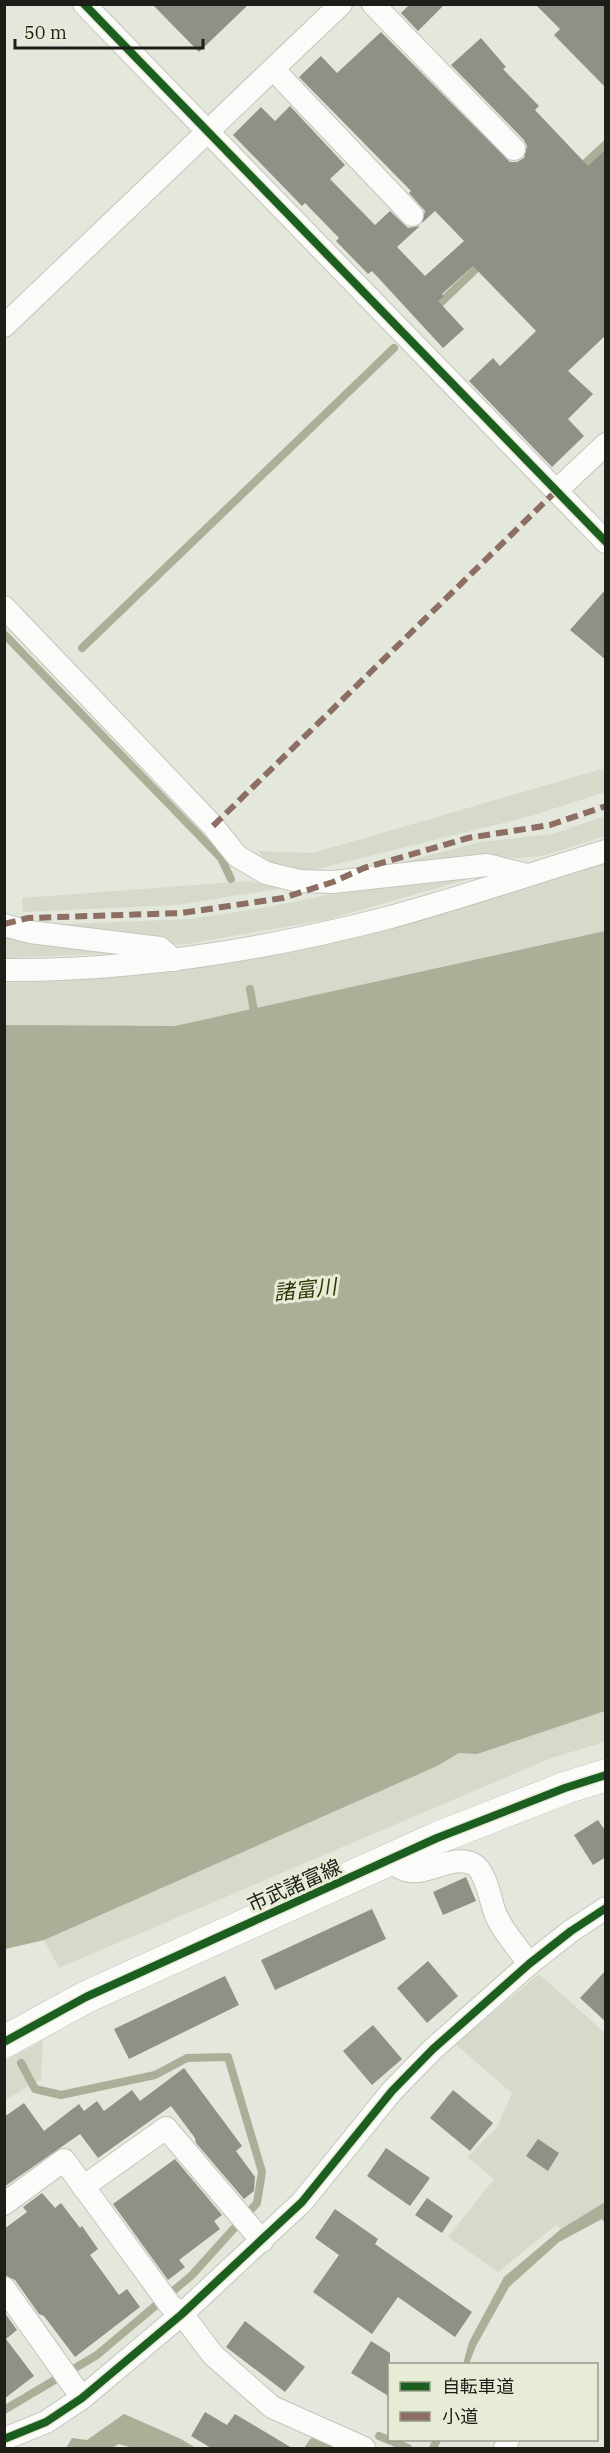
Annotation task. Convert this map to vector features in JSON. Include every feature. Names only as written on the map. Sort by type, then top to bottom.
[{"type":"main road","name":"市武諸富線","points":[[4,2042],[86,1997],[437,1838],[543,1796],[606,1775]]},
{"type":"street","points":[[84,4],[606,542]]},
{"type":"street","points":[[4,326],[340,4]]},
{"type":"street","points":[[373,4],[514,150]]},
{"type":"street","points":[[273,69],[412,214]]},
{"type":"street","points":[[556,491],[606,444]]},
{"type":"street","points":[[4,607],[213,825],[237,856],[266,873],[299,881],[333,882],[487,865],[527,874]]},
{"type":"street","points":[[4,970],[112,966],[174,960],[271,943],[387,918],[606,851]]},
{"type":"street","points":[[4,925],[30,932],[160,948],[174,960]]},
{"type":"street","points":[[390,1859],[397,1867],[412,1872],[458,1862],[473,1864],[481,1872],[496,1915],[529,1964]]},
{"type":"street","points":[[4,2439],[46,2422],[250,2227],[302,2202],[392,2091],[433,2049],[529,1964],[571,1931],[606,1908]]},
{"type":"street","points":[[83,2187],[166,2128],[250,2227]]},
{"type":"street","points":[[4,2204],[64,2160],[213,2355],[272,2407],[364,2448]]},
{"type":"street","points":[[4,2288],[77,2390]]},
{"type":"shaded area","points":[[605,768],[605,792],[531,816],[309,871],[268,863],[258,851],[313,853]]},
{"type":"shaded area","points":[[605,816],[605,836],[543,856],[379,868],[481,842],[552,834]]},
{"type":"shaded area","points":[[605,861],[605,970],[324,1031],[5,1044],[4,983],[181,970],[394,928]]},
{"type":"shaded area","points":[[480,876],[325,920],[181,945],[41,925],[190,919],[274,906],[355,889]]},
{"type":"shaded area","points":[[248,881],[283,888],[177,905],[23,912],[22,898]]},
{"type":"shaded area","points":[[4,935],[148,952],[5,958]]},
{"type":"shaded area","points":[[605,1684],[605,1742],[551,1758],[59,1968],[44,1940],[5,1949],[5,1877]]},
{"type":"shaded area","points":[[539,1974],[605,2033],[605,2202],[561,2229],[556,2225],[498,2272],[448,2237],[494,2179],[467,2157],[497,2127],[512,2093],[455,2044]]},
{"type":"shaded area","points":[[43,2040],[41,2079],[5,2100],[5,2061]]},
{"type":"water","name":"諸富川","points":[[605,931],[605,1711],[477,1754],[459,1753],[437,1766],[44,1940],[5,1949],[5,1025],[175,1026]]},
{"type":"water","points":[[605,2202],[605,2224],[602,2219],[559,2242],[509,2287],[476,2346],[469,2363],[463,2363],[469,2342],[504,2277],[561,2229]]},
{"type":"water","points":[[124,2414],[196,2448],[133,2448],[119,2444],[112,2448],[66,2448],[72,2438],[87,2440]]},
{"type":"building","points":[[152,4],[249,4],[199,52]]},
{"type":"building","points":[[410,4],[445,4],[418,31],[401,13]]},
{"type":"building","points":[[535,4],[606,4],[606,88],[554,35],[560,29]]},
{"type":"building","points":[[381,32],[510,162],[517,162],[524,158],[527,146],[524,140],[451,65],[481,38],[506,67],[503,69],[539,106],[535,110],[588,166],[606,149],[606,335],[568,371],[593,394],[568,419],[584,436],[552,467],[469,381],[493,358],[500,366],[536,331],[473,266],[442,294],[444,296],[438,301],[464,329],[443,348],[372,271],[368,274],[336,241],[339,238],[305,203],[302,206],[233,135],[261,107],[275,121],[290,106],[345,165],[330,179],[375,225],[390,211],[408,228],[420,226],[397,247],[425,276],[464,241],[435,211],[422,223],[425,211],[409,193],[411,191],[299,77],[321,56],[337,73]]},
{"type":"building","points":[[606,589],[606,660],[570,630]]},
{"type":"building","points":[[598,1820],[606,1832],[606,1857],[593,1865],[574,1835]]},
{"type":"building","points":[[466,1877],[476,1901],[443,1915],[433,1892]]},
{"type":"building","points":[[372,1909],[386,1939],[275,1990],[261,1960]]},
{"type":"building","points":[[428,1961],[458,1996],[427,2023],[397,1988]]},
{"type":"building","points":[[606,1970],[606,2022],[580,1998]]},
{"type":"building","points":[[225,1976],[239,2005],[129,2059],[114,2029]]},
{"type":"building","points":[[373,2025],[402,2059],[372,2085],[343,2051]]},
{"type":"building","points":[[184,2068],[242,2146],[236,2151],[255,2177],[254,2191],[244,2199],[196,2143],[195,2138],[171,2106],[98,2158],[80,2134],[4,2187],[4,2117],[24,2103],[44,2131],[79,2104],[84,2111],[97,2101],[104,2111],[132,2090],[140,2101]]},
{"type":"building","points":[[453,2090],[493,2123],[470,2151],[430,2118]]},
{"type":"building","points":[[538,2139],[559,2153],[548,2171],[526,2156]]},
{"type":"building","points":[[386,2148],[430,2178],[410,2206],[367,2176]]},
{"type":"building","points":[[175,2159],[222,2215],[214,2221],[220,2229],[179,2260],[185,2267],[168,2280],[113,2204]]},
{"type":"building","points":[[42,2193],[55,2208],[61,2203],[80,2228],[82,2226],[98,2249],[90,2255],[119,2295],[127,2289],[140,2307],[75,2357],[44,2316],[39,2314],[15,2280],[4,2275],[4,2229],[27,2212],[23,2207]]},
{"type":"building","points":[[427,2198],[453,2216],[442,2233],[415,2215]]},
{"type":"building","points":[[335,2209],[378,2239],[375,2244],[472,2312],[455,2337],[398,2297],[372,2334],[313,2292],[339,2255],[315,2238]]},
{"type":"building","points":[[4,2312],[17,2330],[6,2339],[34,2376],[4,2399]]},
{"type":"building","points":[[245,2321],[305,2367],[285,2392],[226,2347]]},
{"type":"building","points":[[371,2341],[390,2353],[388,2396],[351,2373]]},
{"type":"building","points":[[205,2412],[227,2425],[235,2414],[292,2448],[211,2448],[191,2436]]},
{"type":"waterway","points":[[579,169],[606,144]]},
{"type":"waterway","points":[[433,310],[482,263]]},
{"type":"waterway","points":[[82,648],[394,348]]},
{"type":"waterway","points":[[4,634],[221,858],[231,879]]},
{"type":"waterway","points":[[250,989],[255,1017]]},
{"type":"waterway","points":[[4,2410],[97,2355],[192,2275],[257,2203],[262,2172],[228,2057],[187,2058],[155,2075],[61,2095],[35,2089],[21,2063]]},
{"type":"waterway","points":[[379,2436],[388,2440]]},
{"type":"waterway","points":[[391,2441],[408,2448]]},
{"type":"waterway","points":[[433,2448],[436,2441]]},
{"type":"waterway","points":[[309,2448],[313,2442],[328,2448]]},
{"type":"marked path","points":[[213,826],[556,491]]},
{"type":"marked path","points":[[4,924],[28,918],[182,913],[283,898],[333,882],[364,868],[468,838],[550,825],[606,806]]},
{"type":"cycle path","points":[[84,4],[606,542]]},
{"type":"cycle path","points":[[4,2042],[86,1997],[437,1838],[565,1788],[606,1775]]},
{"type":"cycle path","points":[[4,2439],[46,2422],[82,2398],[182,2314],[302,2202],[392,2091],[433,2049],[529,1964],[571,1931],[606,1908]]}]
